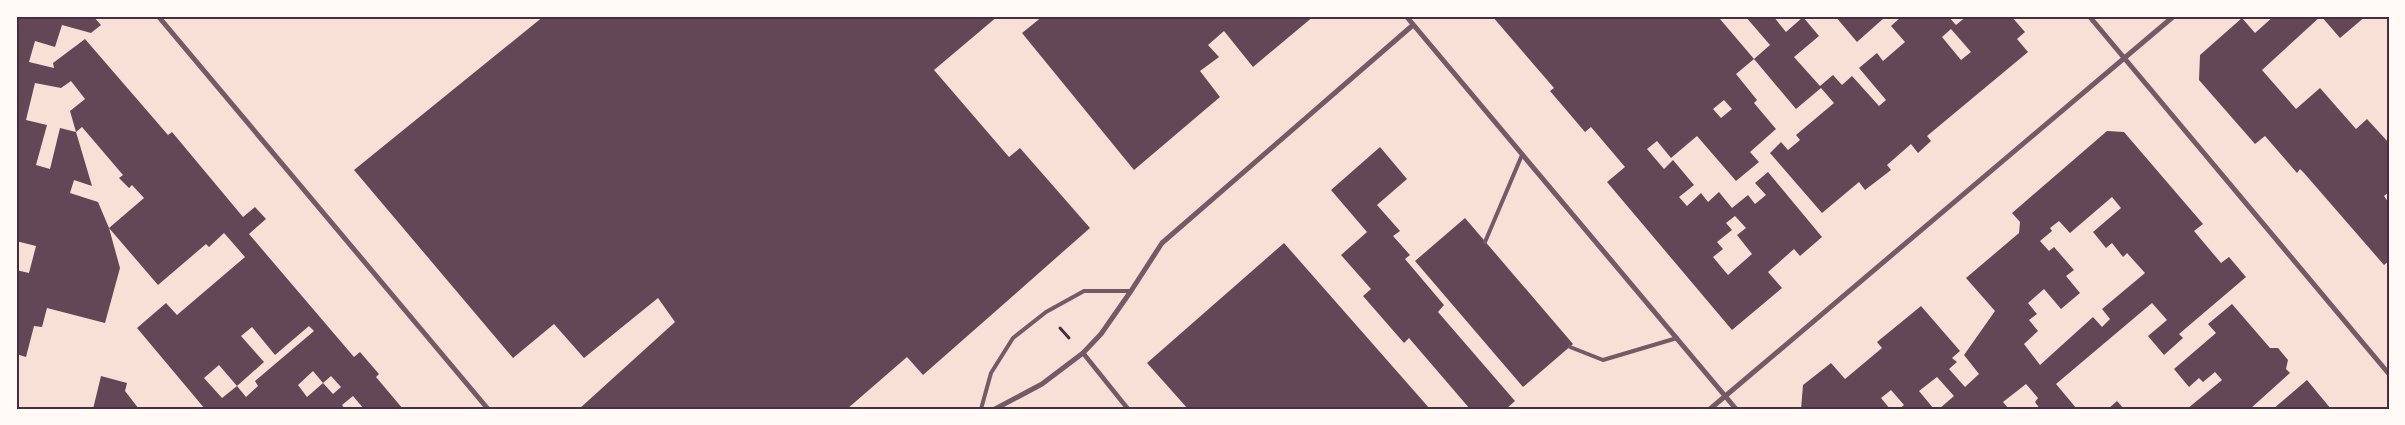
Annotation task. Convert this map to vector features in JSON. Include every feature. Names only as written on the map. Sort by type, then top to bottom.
[{"type":"street","points":[[158,16],[488,409]]},
{"type":"street","points":[[1406,16],[1736,409]]},
{"type":"street","points":[[2089,16],[2389,374]]},
{"type":"street","points":[[1710,409],[2174,16]]},
{"type":"street","points":[[995,409],[1042,384],[1083,353],[1101,334],[1162,243],[1413,25]]},
{"type":"street","points":[[1083,353],[1128,409]]},
{"type":"lane","points":[[1485,242],[1522,155]]},
{"type":"lane","points":[[981,409],[991,373],[1013,338],[1046,312],[1084,291],[1131,291]]},
{"type":"lane","points":[[1570,347],[1603,360],[1677,338]]},
{"type":"path","points":[[1046,312],[1083,353]]},
{"type":"building","points":[[16,16],[93,16],[101,25],[91,33],[62,25],[55,47],[35,41],[29,62],[54,68],[53,63],[85,39],[168,135],[172,132],[243,217],[255,207],[266,219],[249,234],[354,357],[360,352],[379,374],[376,377],[403,409],[364,409],[353,396],[342,405],[345,409],[205,409],[137,328],[166,303],[177,315],[245,257],[224,233],[209,247],[206,244],[158,285],[109,228],[120,268],[105,323],[47,308],[42,327],[34,326],[26,357],[16,354],[16,270],[29,273],[36,246],[16,241]],"holes":[[[71,81],[85,99],[70,111],[76,132],[60,128],[50,169],[36,165],[47,125],[26,120],[35,83],[61,88]],[[82,127],[123,175],[119,178],[129,188],[132,185],[144,198],[109,228],[98,202],[70,193],[74,180],[92,186],[76,132]],[[309,326],[314,331],[255,381],[258,386],[246,397],[237,386],[264,362],[241,336],[252,327],[275,355]],[[219,365],[237,386],[222,398],[204,378]],[[313,371],[323,383],[307,397],[298,385]],[[331,376],[341,387],[333,394],[323,383]]]},
{"type":"building","points":[[544,16],[998,16],[934,70],[1009,157],[1020,148],[1090,228],[923,375],[907,357],[847,409],[579,409],[675,322],[658,298],[584,358],[554,324],[513,358],[354,170]]},
{"type":"building","points":[[1043,16],[1314,16],[1253,67],[1224,31],[1208,45],[1219,57],[1200,71],[1220,97],[1134,170],[1022,33]]},
{"type":"building","points":[[1492,16],[1723,16],[1720,19],[1754,59],[1736,74],[1757,100],[1754,103],[1776,129],[1750,152],[1759,162],[1736,181],[1697,136],[1671,158],[1657,141],[1647,149],[1664,169],[1673,160],[1694,185],[1679,197],[1687,206],[1701,193],[1708,202],[1719,192],[1732,208],[1748,195],[1755,204],[1766,195],[1755,183],[1768,172],[1822,237],[1800,256],[1794,249],[1768,272],[1782,288],[1732,330],[1607,182],[1625,167],[1591,127],[1585,132],[1550,91],[1554,88]],"holes":[[[1724,100],[1732,109],[1721,118],[1713,109]],[[1735,216],[1746,228],[1737,235],[1752,254],[1728,275],[1713,257],[1723,249],[1717,242],[1732,230],[1726,223]]]},
{"type":"building","points":[[1745,16],[1773,16],[1786,32],[1803,17],[1819,36],[1794,57],[1820,86],[1833,75],[1842,85],[1852,76],[1879,106],[1886,100],[1859,68],[1877,53],[1883,61],[1905,42],[1891,26],[1902,16],[1948,16],[1956,25],[1967,16],[2011,16],[2025,32],[2017,39],[2028,52],[1927,136],[1931,141],[1918,153],[1911,144],[1887,165],[1891,170],[1865,190],[1859,182],[1822,213],[1770,153],[1781,142],[1788,150],[1800,140],[1796,135],[1834,103],[1821,88],[1796,109],[1754,59],[1770,45]],"holes":[[[1951,29],[1971,52],[1961,60],[1942,37]]]},
{"type":"building","points":[[1835,16],[1883,16],[1884,18],[1857,42]]},
{"type":"building","points":[[2274,16],[2321,16],[2262,70],[2296,109],[2320,88],[2356,129],[2367,119],[2389,143],[2389,192],[2384,196],[2389,203],[2389,261],[2384,265],[2300,169],[2297,173],[2265,136],[2255,144],[2199,80],[2200,55],[2242,18],[2255,33]]},
{"type":"building","points":[[2321,16],[2366,16],[2340,38]]},
{"type":"building","points":[[2107,131],[2124,132],[2203,224],[2194,231],[2221,263],[2229,257],[2246,277],[2179,334],[2183,338],[2164,355],[2148,336],[2167,320],[2152,303],[2056,384],[2077,409],[2040,409],[2035,402],[2038,398],[2026,384],[2003,402],[2009,409],[1939,409],[1954,396],[1937,377],[1919,391],[1934,409],[1899,409],[1904,405],[1891,390],[1881,398],[1890,409],[1801,409],[1803,385],[1831,363],[1845,379],[1882,348],[1877,342],[1921,306],[1960,351],[1952,358],[1957,362],[1949,369],[1965,387],[1979,374],[1964,355],[1995,311],[1966,278],[2019,233],[2020,222],[2012,213]],"holes":[[[2112,197],[2121,208],[2093,232],[2106,248],[2112,243],[2123,257],[2127,253],[2145,273],[2102,309],[2110,319],[2102,327],[2093,317],[2040,365],[2024,344],[2038,331],[2029,320],[2037,314],[2028,303],[2044,289],[2061,309],[2080,293],[2066,276],[2074,270],[2054,247],[2049,251],[2040,241],[2052,231],[2050,228],[2059,221],[2070,233]]]},
{"type":"building","points":[[1380,147],[1407,179],[1377,205],[1400,231],[1393,236],[1410,255],[1405,259],[1444,305],[1438,312],[1515,401],[1506,409],[1470,409],[1409,338],[1404,343],[1363,296],[1371,289],[1341,255],[1367,232],[1331,190]]},
{"type":"building","points":[[1465,218],[1573,344],[1523,387],[1415,261]]},
{"type":"building","points":[[1284,243],[1430,409],[1188,409],[1147,363]]},
{"type":"building","points":[[2232,304],[2270,348],[2278,348],[2288,360],[2286,369],[2290,373],[2250,409],[2187,409],[2222,380],[2215,372],[2203,382],[2199,378],[2189,387],[2174,369],[2216,333],[2208,324]]},
{"type":"building","points":[[101,376],[127,383],[125,391],[139,409],[93,409]]},
{"type":"building","points":[[2307,380],[2331,409],[2273,409]]},
{"type":"building","points":[[2117,401],[2124,409],[2108,409]]}]
